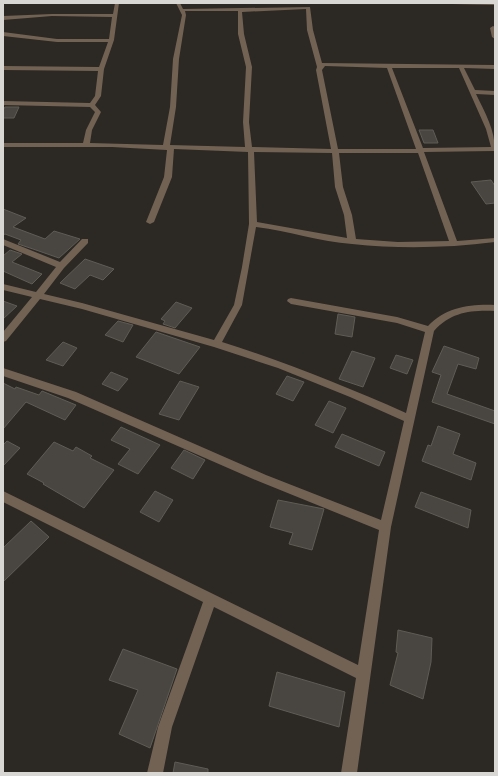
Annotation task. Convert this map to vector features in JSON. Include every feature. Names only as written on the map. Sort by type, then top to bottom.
[{"type":"street","points":[[92,106],[98,96],[101,69],[111,40],[117,3]]},
{"type":"street","points":[[150,222],[168,177],[168,148],[173,107],[176,59],[184,15],[178,3]]},
{"type":"street","points":[[452,3],[495,4]]},
{"type":"street","points":[[182,10],[308,8],[310,30],[320,67],[319,70],[335,151],[339,187],[348,215],[352,242]]},
{"type":"street","points":[[216,344],[238,305],[253,224],[250,150],[246,122],[249,82],[248,67],[239,19],[240,11],[242,10]]},
{"type":"street","points":[[3,18],[52,15],[115,16]]},
{"type":"street","points":[[493,28],[495,37]]},
{"type":"street","points":[[3,34],[39,41],[71,42],[111,40]]},
{"type":"street","points":[[320,67],[330,64],[495,67]]},
{"type":"street","points":[[389,66],[406,117],[454,243]]},
{"type":"street","points":[[3,145],[86,145],[335,151],[420,151],[495,148],[493,131],[472,92],[461,67]]},
{"type":"street","points":[[3,68],[101,69]]},
{"type":"street","points":[[472,92],[495,93]]},
{"type":"street","points":[[3,103],[86,104],[92,106],[98,112],[89,130],[86,145]]},
{"type":"street","points":[[253,224],[279,227],[352,242],[418,244],[495,240]]},
{"type":"street","points":[[3,339],[61,266],[85,241]]},
{"type":"street","points":[[3,242],[61,266]]},
{"type":"street","points":[[3,287],[82,306],[216,344],[281,365],[354,394],[410,419]]},
{"type":"street","points":[[291,301],[397,320],[430,330]]},
{"type":"street","points":[[349,773],[385,527],[430,330],[436,323],[456,311],[469,307],[495,308]]},
{"type":"street","points":[[3,372],[72,395],[262,478],[385,527]]},
{"type":"street","points":[[3,496],[364,675]]},
{"type":"street","points":[[155,773],[165,727],[210,599]]},
{"type":"building","points":[[5,107],[19,107],[14,118],[3,118],[3,110]]},
{"type":"building","points":[[419,130],[433,130],[438,143],[424,143]]},
{"type":"building","points":[[491,180],[495,186],[495,203],[486,204],[471,182]]},
{"type":"building","points":[[3,209],[26,218],[13,227],[45,239],[54,231],[80,239],[59,258],[18,244],[21,240],[5,234],[3,235]]},
{"type":"building","points":[[10,250],[22,254],[12,262],[42,274],[32,284],[3,271],[3,256]]},
{"type":"building","points":[[85,259],[114,269],[103,280],[90,275],[75,289],[60,283]]},
{"type":"building","points":[[3,301],[17,306],[3,319]]},
{"type":"building","points":[[176,302],[192,308],[175,328],[163,324],[165,321],[161,319]]},
{"type":"building","points":[[338,314],[355,317],[352,337],[335,334]]},
{"type":"building","points":[[118,321],[133,325],[123,342],[105,335]]},
{"type":"building","points":[[156,332],[200,347],[179,374],[136,357]]},
{"type":"building","points":[[63,342],[77,348],[63,366],[46,360]]},
{"type":"building","points":[[444,346],[479,358],[476,369],[458,364],[447,394],[495,411],[495,424],[432,402],[441,375],[432,372]]},
{"type":"building","points":[[352,351],[375,358],[363,387],[339,379]]},
{"type":"building","points":[[396,355],[413,360],[407,374],[390,368]]},
{"type":"building","points":[[111,372],[128,379],[118,391],[102,384]]},
{"type":"building","points":[[287,376],[304,382],[293,401],[276,394]]},
{"type":"building","points":[[180,381],[199,387],[179,420],[159,414]]},
{"type":"building","points":[[3,383],[15,389],[16,387],[39,395],[42,391],[76,405],[65,420],[26,402],[3,429]]},
{"type":"building","points":[[329,401],[346,408],[333,433],[315,425]]},
{"type":"building","points":[[438,426],[460,434],[453,454],[476,463],[471,480],[422,461],[428,445],[431,446]]},
{"type":"building","points":[[121,427],[160,445],[138,474],[118,464],[130,449],[111,440]]},
{"type":"building","points":[[342,434],[385,452],[379,466],[335,447]]},
{"type":"building","points":[[7,441],[20,448],[3,466],[3,445]]},
{"type":"building","points":[[54,442],[73,451],[76,447],[92,456],[90,458],[114,470],[84,508],[27,474]]},
{"type":"building","points":[[184,450],[205,460],[193,479],[171,468]]},
{"type":"building","points":[[155,491],[173,500],[159,522],[140,512]]},
{"type":"building","points":[[421,492],[471,510],[468,528],[415,507]]},
{"type":"building","points":[[278,500],[324,509],[312,550],[289,544],[293,533],[270,527]]},
{"type":"building","points":[[31,521],[49,537],[3,582],[3,548]]},
{"type":"building","points":[[398,630],[432,638],[431,662],[423,699],[390,685],[398,653],[396,652]]},
{"type":"building","points":[[123,649],[177,669],[150,748],[119,734],[138,690],[109,680]]},
{"type":"building","points":[[277,672],[345,692],[339,727],[269,706]]},
{"type":"building","points":[[175,762],[208,769],[208,773],[173,773]]}]
